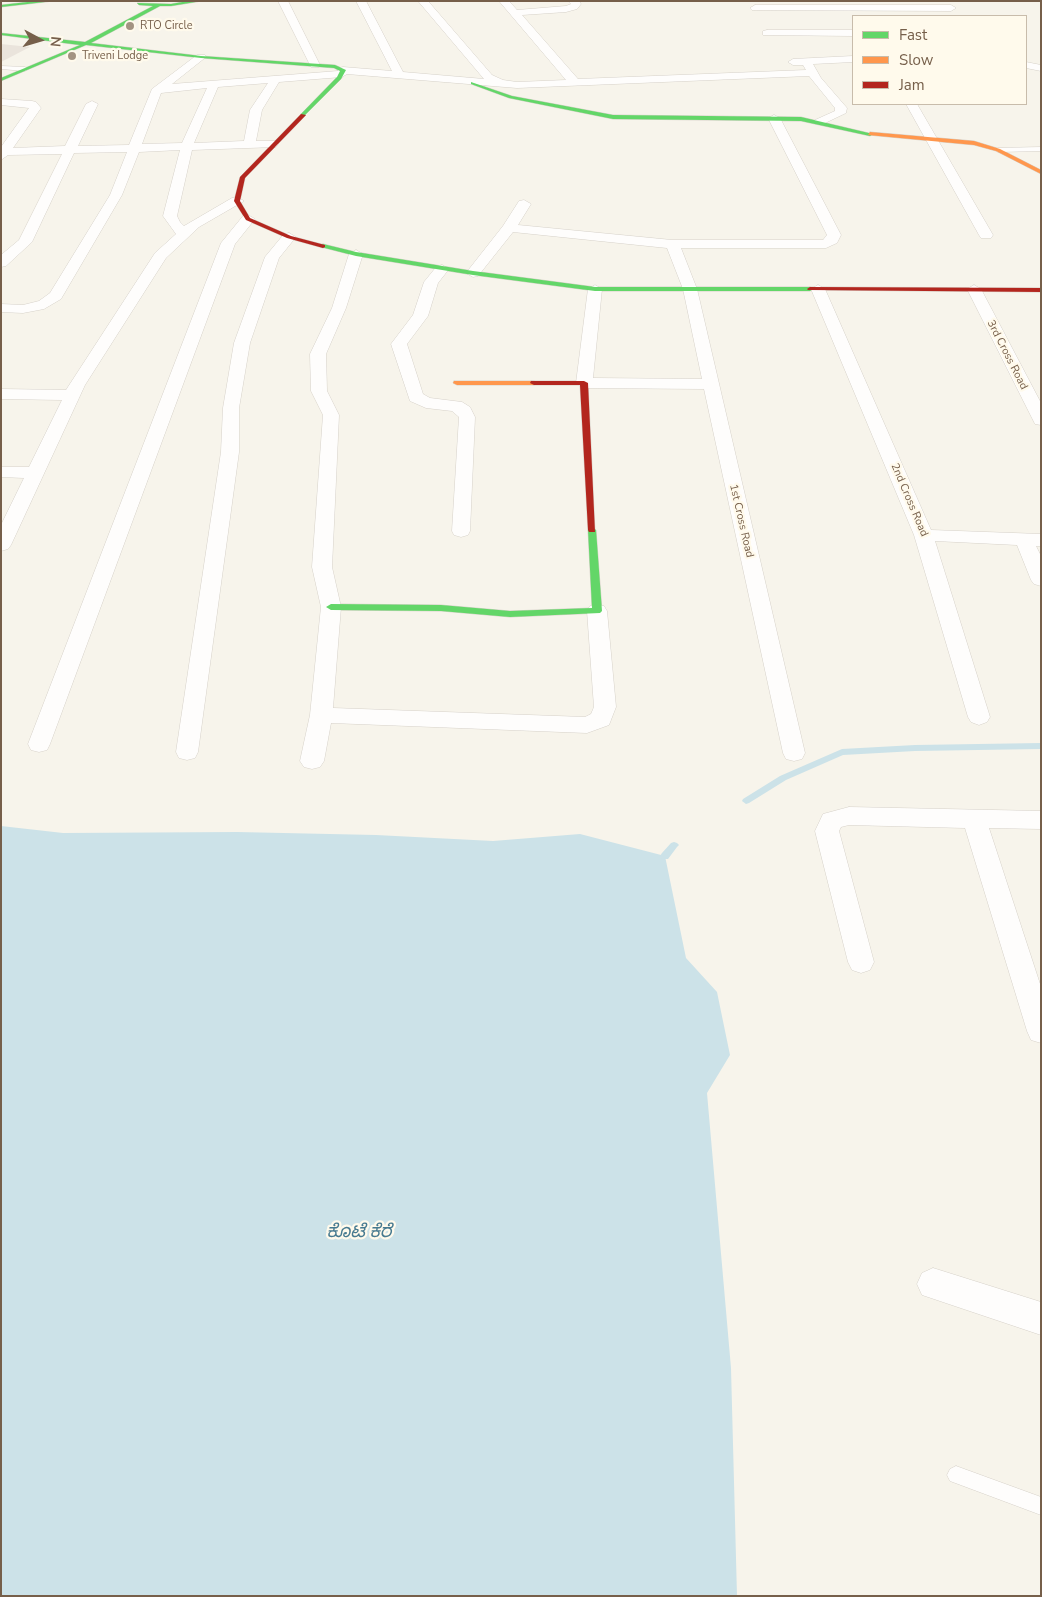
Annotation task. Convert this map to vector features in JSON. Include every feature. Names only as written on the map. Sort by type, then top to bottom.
[{"type":"street","points":[[6,4],[52,1]]},
{"type":"street","points":[[4,69],[64,42],[133,2],[158,6],[200,1]]},
{"type":"street","points":[[283,1],[315,65]]},
{"type":"street","points":[[361,1],[399,74]]},
{"type":"street","points":[[423,1],[488,77]]},
{"type":"street","points":[[504,1],[576,84]]},
{"type":"street","points":[[513,12],[574,7],[576,4],[573,1]]},
{"type":"street","points":[[1,80],[83,44],[158,6]]},
{"type":"street","points":[[759,16],[855,8],[951,9]]},
{"type":"street","points":[[759,16],[852,33]]},
{"type":"street","points":[[759,16],[773,44]]},
{"type":"street","points":[[1,34],[200,57],[315,65],[342,72]]},
{"type":"street","points":[[1,308],[23,309],[44,305],[56,296],[124,179],[133,148],[156,91],[200,57]]},
{"type":"street","points":[[783,62],[852,59]]},
{"type":"street","points":[[806,61],[812,73],[841,108],[840,113],[819,122]]},
{"type":"street","points":[[393,62],[488,77],[503,85]]},
{"type":"street","points":[[1027,65],[1041,68]]},
{"type":"street","points":[[342,72],[272,144],[242,178],[237,201],[248,219],[289,237],[356,254],[442,269],[595,289],[1041,290]]},
{"type":"street","points":[[160,88],[342,72],[399,74],[503,85],[576,84],[812,73]]},
{"type":"street","points":[[249,145],[256,110],[276,79]]},
{"type":"street","points":[[473,83],[511,97],[613,117],[774,118],[819,122],[864,133],[974,143],[998,150],[1041,172]]},
{"type":"street","points":[[183,234],[170,216],[187,146],[214,84]]},
{"type":"street","points":[[1,102],[32,104],[35,108],[2,153]]},
{"type":"street","points":[[1,263],[25,242],[92,104]]},
{"type":"street","points":[[912,105],[986,235]]},
{"type":"street","points":[[509,228],[672,244],[826,244],[832,240],[834,235],[774,118]]},
{"type":"street","points":[[2,153],[272,144]]},
{"type":"street","points":[[1,545],[72,395],[160,256],[183,234],[218,210],[237,201]]},
{"type":"street","points":[[473,273],[509,228],[524,204]]},
{"type":"street","points":[[38,744],[228,243],[248,219]]},
{"type":"street","points":[[187,752],[230,452],[230,408],[242,343],[272,257],[289,237]]},
{"type":"street","name":"1st Cross Road","points":[[672,244],[690,289],[794,753]]},
{"type":"street","points":[[312,761],[320,715],[331,607],[322,567],[331,415],[319,391],[318,354],[339,308],[356,254]]},
{"type":"street","points":[[442,269],[430,282],[420,316],[399,344],[416,397],[426,403],[456,406],[464,411],[467,417],[461,531]]},
{"type":"street","points":[[320,715],[587,725],[601,719],[605,707],[597,611],[584,383],[595,289]]},
{"type":"street","name":"2nd Cross Road","points":[[818,289],[924,535],[979,717]]},
{"type":"street","name":"3rd Cross Road","points":[[974,289],[1041,420]]},
{"type":"street","points":[[457,383],[711,384]]},
{"type":"street","points":[[1,394],[72,395]]},
{"type":"street","points":[[1,472],[36,473]]},
{"type":"street","points":[[924,535],[1033,539],[1041,580]]},
{"type":"street","points":[[331,607],[441,608],[510,614],[597,611]]},
{"type":"street","points":[[860,962],[827,831],[832,820],[849,816],[1041,820]]},
{"type":"street","points":[[974,818],[1041,1031]]},
{"type":"street","points":[[933,1284],[1041,1319]]},
{"type":"lane","points":[[4,69],[25,70]]},
{"type":"lane","points":[[998,150],[1041,149]]},
{"type":"lane","points":[[956,1475],[1041,1506]]},
{"type":"shaded area","points":[[1,44],[30,47],[1,62]]},
{"type":"water","name":"ಕೊಟೆ ಕೆರೆ","points":[[1,826],[63,833],[237,832],[376,835],[493,841],[580,834],[665,856],[686,958],[717,992],[730,1055],[707,1093],[731,1368],[737,1596],[1,1596]]},
{"type":"waterway","points":[[746,801],[783,778],[842,752],[915,748],[1041,746]]},
{"type":"waterway","points":[[665,856],[674,845]]},
{"type":"traffic: fast","points":[[1,6],[52,1]]},
{"type":"traffic: fast","points":[[139,4],[171,5],[200,1]]},
{"type":"traffic: fast","points":[[1,80],[83,45],[158,5]]},
{"type":"traffic: fast","points":[[1,34],[201,57],[335,67],[343,70],[339,78],[303,115]]},
{"type":"traffic: fast","points":[[473,83],[511,97],[613,117],[801,119],[870,134]]},
{"type":"traffic: fast","points":[[323,246],[356,254],[473,273],[595,289],[810,289]]},
{"type":"traffic: fast","points":[[331,607],[441,608],[510,614],[597,611],[592,530]]},
{"type":"traffic: slow","points":[[870,134],[974,143],[998,150],[1041,172]]},
{"type":"traffic: slow","points":[[457,383],[534,383]]},
{"type":"traffic: jam","points":[[303,115],[242,178],[237,201],[248,219],[289,237],[323,246]]},
{"type":"traffic: jam","points":[[810,289],[1041,290]]},
{"type":"traffic: jam","points":[[534,383],[584,383],[592,530]]},
{"type":"place","name":"RTO Circle","points":[[130,26]]},
{"type":"place","name":"Triveni Lodge","points":[[72,56]]}]
